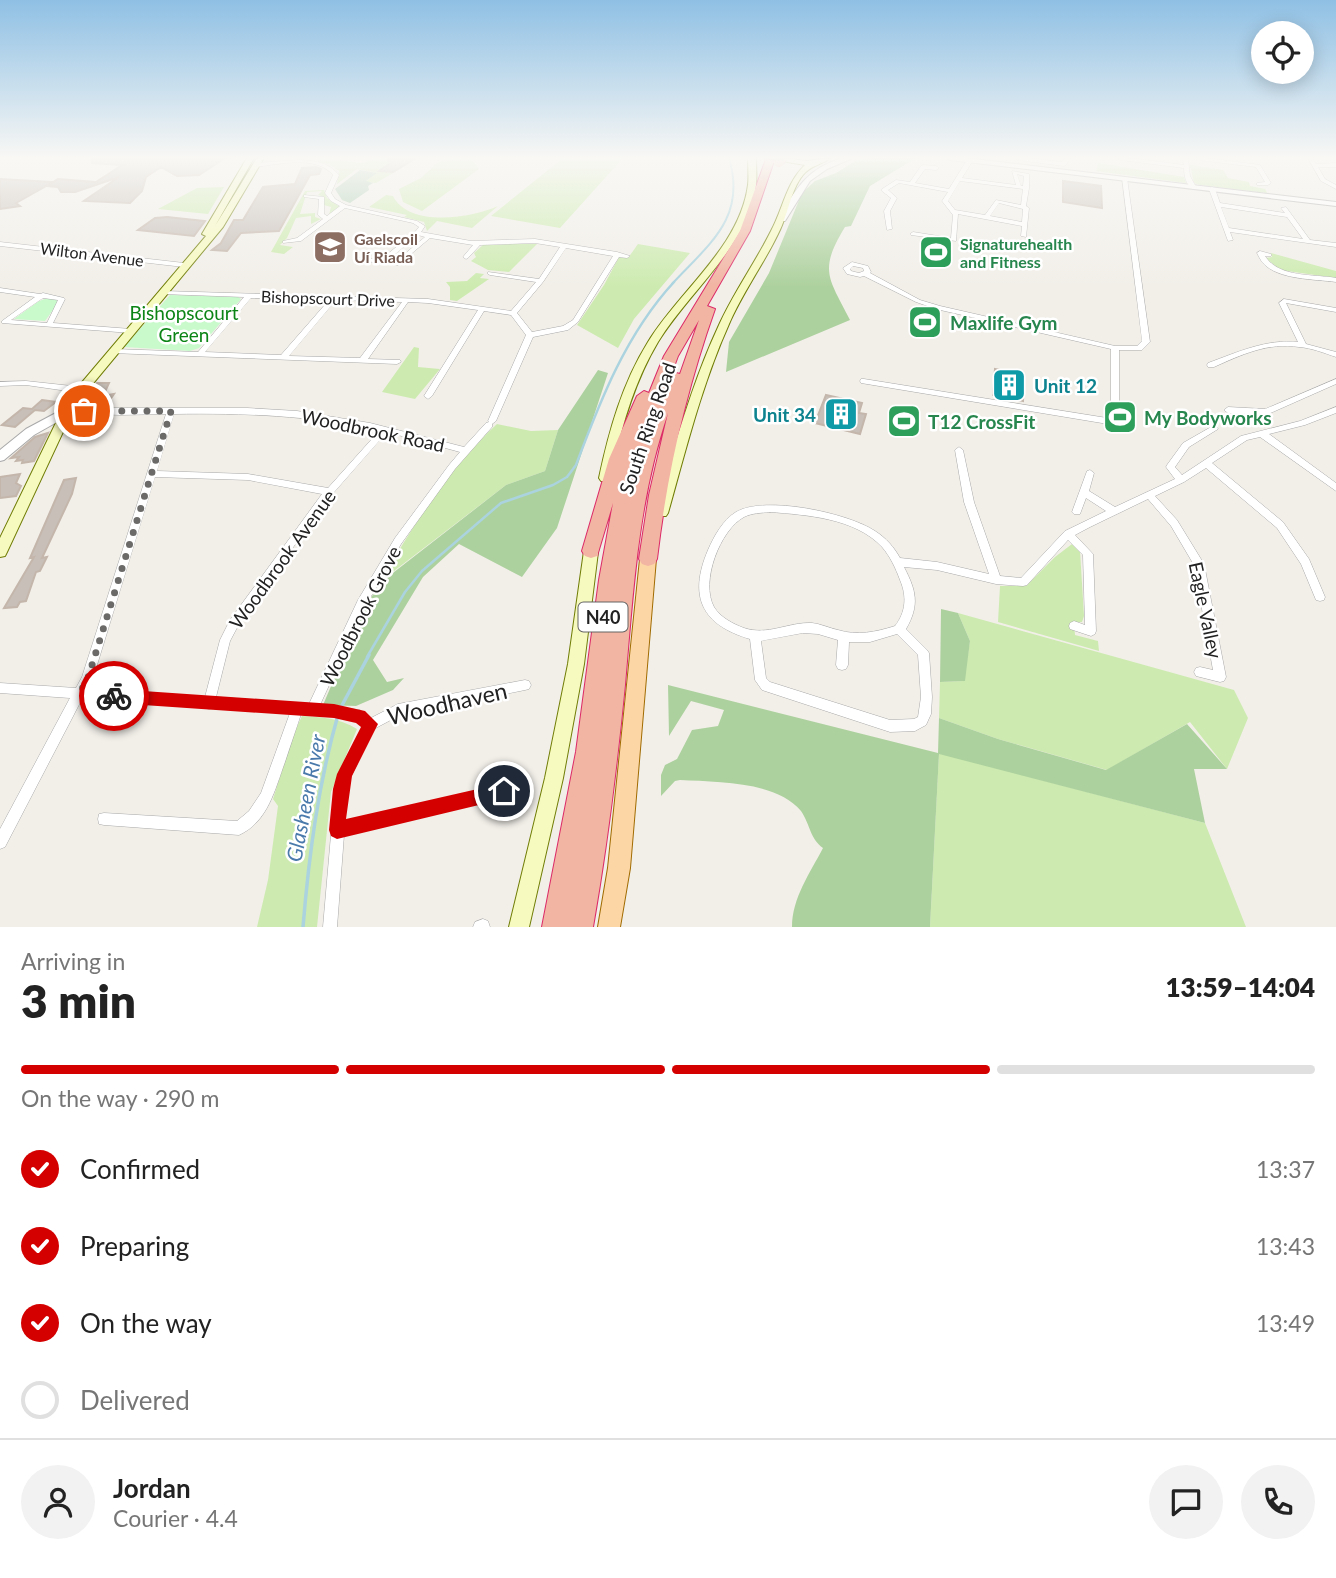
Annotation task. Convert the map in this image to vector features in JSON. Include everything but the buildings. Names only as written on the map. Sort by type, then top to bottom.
[{"type":"highway","name":"South Ring Road","points":[[555,927],[587,752],[610,567],[623,492],[649,409],[671,356],[745,231],[757,201]]},
{"type":"highway","name":"South Ring Road","points":[[580,927],[597,826],[629,543],[639,488],[651,441],[675,373],[755,232],[763,201]]},
{"type":"highway","points":[[648,559],[655,500],[667,447],[689,360],[709,309]]},
{"type":"highway","points":[[591,551],[617,459],[640,404],[665,354],[691,319]]},
{"type":"main road","points":[[0,552],[81,390],[188,262],[228,201]]},
{"type":"main road","points":[[591,551],[610,454],[634,378],[663,326],[718,258],[736,230],[748,201]]},
{"type":"main road","points":[[648,559],[707,366],[725,323],[782,219],[788,201]]},
{"type":"main road","name":"N40","points":[[519,927],[554,778],[576,664],[591,551]]},
{"type":"main road","name":"N40","points":[[609,927],[619,868],[648,559]]},
{"type":"street","points":[[321,201],[321,215],[326,218]]},
{"type":"street","points":[[335,201],[344,206],[418,223],[422,228],[381,262]]},
{"type":"street","points":[[782,219],[793,201]]},
{"type":"street","points":[[889,229],[887,211],[892,201]]},
{"type":"street","points":[[913,234],[954,240],[956,215],[946,201]]},
{"type":"street","points":[[988,217],[998,201]]},
{"type":"street","points":[[999,201],[1026,208],[1024,236]]},
{"type":"street","points":[[866,274],[918,301],[938,308],[1115,348],[1139,348],[1146,342],[1127,201]]},
{"type":"street","points":[[1217,201],[1230,240]]},
{"type":"street","points":[[1313,201],[1336,204]]},
{"type":"street","points":[[1219,205],[1285,212],[1308,241]]},
{"type":"street","points":[[285,242],[299,240],[344,206]]},
{"type":"street","points":[[953,211],[1023,224]]},
{"type":"street","points":[[1227,230],[1336,245]]},
{"type":"street","points":[[417,233],[478,243],[536,241],[627,256]]},
{"type":"street","points":[[356,258],[396,264],[429,236]]},
{"type":"street","points":[[469,258],[478,243]]},
{"type":"street","name":"Wilton Avenue","points":[[0,244],[188,262]]},
{"type":"street","points":[[564,246],[541,281],[513,313],[530,335],[565,328],[576,321],[617,254]]},
{"type":"street","points":[[1269,255],[1260,253],[1273,269],[1336,279]]},
{"type":"street","points":[[489,273],[541,281]]},
{"type":"street","points":[[0,290],[62,300],[49,325]]},
{"type":"street","name":"Bishopscourt Drive","points":[[163,293],[451,303],[481,310],[513,313]]},
{"type":"street","points":[[2,323],[43,295]]},
{"type":"street","points":[[200,354],[250,295]]},
{"type":"street","points":[[284,357],[334,299]]},
{"type":"street","points":[[363,360],[406,301]]},
{"type":"street","points":[[1303,344],[1282,303],[1284,301],[1336,310]]},
{"type":"street","points":[[428,396],[481,310]]},
{"type":"street","points":[[2,323],[131,331]]},
{"type":"street","name":"Woodbrook Grove","points":[[312,710],[350,626],[383,565],[421,509],[490,423],[530,335]]},
{"type":"street","points":[[1211,365],[1265,343],[1303,344],[1336,355]]},
{"type":"street","points":[[864,380],[1108,421],[1115,416],[1115,348]]},
{"type":"street","points":[[114,351],[397,362]]},
{"type":"street","points":[[1228,410],[1266,412],[1336,381]]},
{"type":"street","points":[[0,384],[26,383],[81,390]]},
{"type":"street","points":[[1324,388],[1336,394]]},
{"type":"street","points":[[0,457],[30,432],[69,410]]},
{"type":"street","name":"Woodbrook Road","points":[[69,410],[274,412],[339,419],[466,451]]},
{"type":"street","points":[[0,842],[88,678],[171,411]]},
{"type":"street","points":[[897,562],[937,566],[996,580],[1023,582],[1068,534],[1112,510],[1150,496],[1181,480],[1230,445],[1336,411]]},
{"type":"street","points":[[1181,480],[1170,467],[1186,445],[1214,429]]},
{"type":"street","name":"Woodbrook Avenue","points":[[209,704],[229,632],[330,492],[384,430]]},
{"type":"street","points":[[1261,433],[1336,488]]},
{"type":"street","points":[[959,450],[970,502],[996,580]]},
{"type":"street","points":[[1207,464],[1280,525],[1305,562],[1320,597]]},
{"type":"street","points":[[1077,512],[1090,473]]},
{"type":"street","points":[[151,474],[247,477],[330,492]]},
{"type":"street","points":[[1084,492],[1112,510]]},
{"type":"street","name":"Eagle Valley","points":[[1150,496],[1174,523],[1199,564],[1220,677],[1200,672]]},
{"type":"street","points":[[761,509],[779,509],[840,521],[878,538],[897,562],[909,587],[911,603],[905,622],[899,629],[873,637],[844,638],[806,628],[755,637],[719,620],[709,609],[705,596],[710,558],[725,528],[738,516],[761,509]]},
{"type":"street","points":[[1068,534],[1088,554],[1091,631],[1073,626]]},
{"type":"street","points":[[755,637],[761,680],[766,687],[890,726],[903,727],[922,721],[926,713],[925,685],[923,653],[899,629]]},
{"type":"street","points":[[842,665],[844,638]]},
{"type":"street","name":"Woodhaven","points":[[330,927],[341,789],[345,774],[370,724],[398,710],[525,685]]},
{"type":"street","points":[[0,688],[312,710]]},
{"type":"street","points":[[104,819],[239,828],[254,816],[266,797],[297,709]]},
{"type":"street","name":"Woodhaven","points":[[312,710],[360,716],[370,724]]},
{"type":"street","points":[[337,830],[509,790]]},
{"type":"green space","points":[[172,201],[216,201],[208,214],[158,209]]},
{"type":"green space","points":[[299,201],[304,201],[300,214],[315,213],[315,217],[321,219],[311,224],[311,216],[296,218],[287,238],[280,245],[293,247],[284,254],[271,252]]},
{"type":"green space","points":[[324,201],[332,201],[340,207],[329,217],[323,216],[329,215],[331,207],[324,205]]},
{"type":"green space","points":[[377,201],[397,201],[413,213],[442,218],[473,214],[498,206],[472,228],[437,221],[427,231],[424,222],[404,217],[407,215],[369,207]]},
{"type":"green space","points":[[403,201],[435,201],[422,211]]},
{"type":"green space","points":[[509,201],[584,201],[560,228],[491,216]]},
{"type":"green space","points":[[799,201],[863,201],[851,226],[845,227],[837,242],[829,265],[832,284],[850,320],[726,372],[729,342],[769,273]]},
{"type":"green space","points":[[484,244],[537,244],[509,272],[488,270],[471,261],[476,257],[474,253]]},
{"type":"green space","points":[[638,244],[690,253],[634,319],[618,348],[577,325],[619,257],[628,258]]},
{"type":"green space","points":[[1271,253],[1336,271],[1336,278],[1280,270],[1266,258],[1272,257]]},
{"type":"green space","points":[[476,273],[484,274],[480,278],[489,279],[457,301],[450,300],[450,287],[446,282],[467,281]]},
{"type":"green space","name":"Bishopscourt Green","points":[[170,295],[241,299],[199,348],[190,351],[124,347]]},
{"type":"green space","points":[[56,299],[58,303],[45,321],[14,319],[39,301]]},
{"type":"green space","points":[[414,347],[419,348],[418,367],[440,369],[415,399],[382,392]]},
{"type":"green space","points":[[598,370],[608,373],[557,528],[522,577],[459,544],[423,577],[373,660],[387,682],[404,678],[393,690],[356,706],[323,705],[363,611],[380,583],[506,485],[545,471],[558,430]]},
{"type":"green space","points":[[497,424],[531,431],[558,430],[545,471],[506,485],[381,581],[433,498]]},
{"type":"green space","points":[[1072,544],[1080,551],[1084,616],[1082,622],[1074,622],[1075,635],[1098,641],[1099,651],[998,622],[1000,586],[1026,586]]},
{"type":"green space","points":[[941,609],[958,613],[970,641],[965,681],[940,682]]},
{"type":"green space","points":[[958,613],[1234,690],[1248,718],[1227,769],[1190,722],[1107,770],[998,739],[939,718],[940,682],[964,681],[970,641]]},
{"type":"green space","points":[[668,685],[938,753],[939,718],[998,739],[1106,770],[1187,724],[1227,769],[1194,769],[1205,823],[939,754],[930,927],[792,927],[798,896],[823,848],[815,840],[801,811],[777,794],[745,785],[680,780],[675,781],[661,796],[661,775],[665,765],[677,759],[692,730],[718,726],[724,710],[691,701],[669,736]]},
{"type":"green space","points":[[302,716],[337,720],[357,729],[331,792],[317,927],[257,927],[268,880],[278,806],[273,799],[293,735]]},
{"type":"green space","points":[[939,753],[1205,823],[1246,927],[930,927]]},
{"type":"waterway","name":"Glasheen River","points":[[672,284],[711,242],[729,214],[732,201]]},
{"type":"waterway","name":"Glasheen River","points":[[367,657],[405,592],[422,571],[501,503],[553,485],[567,477],[576,465],[605,393],[628,346],[657,302],[674,282]]},
{"type":"waterway","name":"Glasheen River","points":[[340,709],[369,655]]},
{"type":"waterway","name":"Glasheen River","points":[[303,927],[315,820],[338,715]]},
{"type":"way so far","points":[[84,411],[171,411],[88,678],[80,693],[114,696]]},
{"type":"place","name":"Gaelscoil Uí Riada","points":[[330,247]]},
{"type":"place","name":"Signaturehealth and Fitness","points":[[936,252]]},
{"type":"place","name":"Maxlife Gym","points":[[925,322]]},
{"type":"place","name":"Unit 12","points":[[1009,385]]},
{"type":"place","name":"Unit 34","points":[[841,414]]},
{"type":"place","name":"My Bodyworks","points":[[1120,417]]},
{"type":"place","name":"T12 CrossFit","points":[[904,421]]},
{"type":"route","points":[[114,696],[334,711],[360,716],[370,724],[345,774],[337,830],[504,791]]}]
